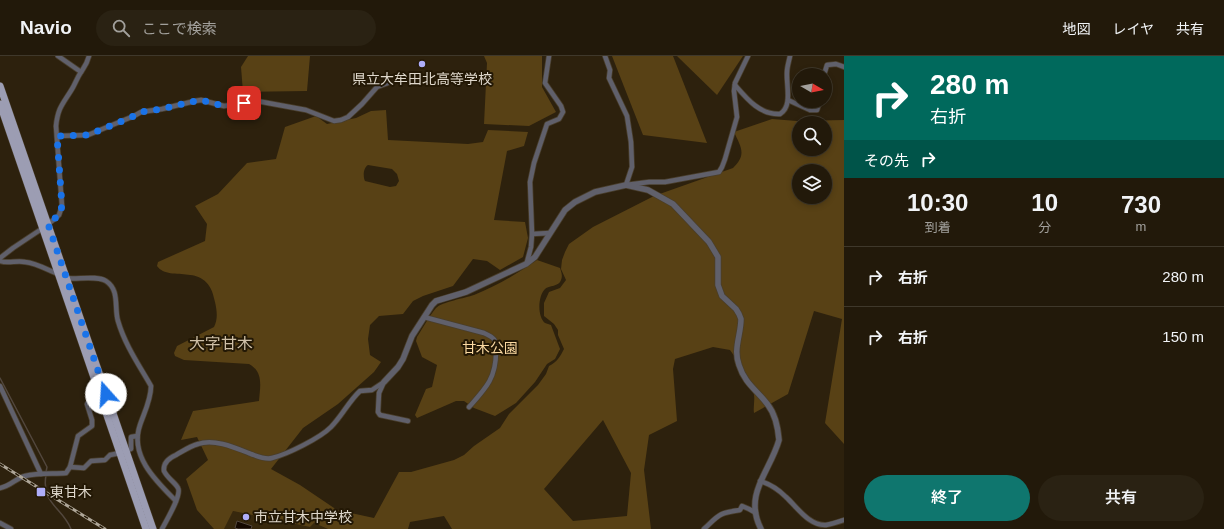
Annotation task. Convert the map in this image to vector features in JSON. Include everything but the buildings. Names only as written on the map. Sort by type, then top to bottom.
[{"type":"main road","points":[[0,86],[46,226],[59,274],[123,452]]},
{"type":"main road","points":[[0,104],[66,279],[149,528]]},
{"type":"street","points":[[58,56],[81,72]]},
{"type":"street","points":[[89,56],[87,65],[81,72],[71,91],[61,105],[57,120],[62,206],[59,215],[0,259],[7,262],[27,262],[59,274],[66,279],[71,277],[105,280],[114,290],[117,319],[122,334],[128,349],[151,386],[137,436],[138,448],[153,478],[176,501]]},
{"type":"street","points":[[527,262],[531,247],[532,234],[530,182],[534,163],[547,124],[559,119],[563,112],[561,106],[545,83],[549,56]]},
{"type":"street","points":[[605,56],[610,70],[609,78],[627,116],[631,142],[632,167],[626,185]]},
{"type":"street","points":[[162,529],[176,501],[179,491],[178,487],[166,476],[164,468],[168,461],[173,457],[198,444],[206,442],[270,459],[284,454],[324,433],[332,426],[360,391],[372,390],[376,388],[392,375],[403,359],[412,336],[436,301],[466,292],[526,264],[535,257],[565,210],[575,202],[595,192],[626,185],[672,180],[719,172],[725,159],[737,117],[734,90],[735,85],[748,56]]},
{"type":"street","points":[[735,85],[748,100],[767,113],[780,114],[786,109],[788,100],[787,72],[790,56]]},
{"type":"street","points":[[826,68],[827,65],[836,64],[844,67]]},
{"type":"street","points":[[57,136],[88,135],[141,112],[201,100],[224,106],[258,101],[306,110],[334,121],[341,120],[348,117],[377,87],[388,83]]},
{"type":"street","points":[[788,100],[792,102]]},
{"type":"street","points":[[806,108],[810,110],[817,110],[818,108]]},
{"type":"street","points":[[626,185],[648,190],[674,204],[710,242],[716,251],[719,262],[718,285],[720,291],[724,299],[739,314],[741,319],[736,354],[739,366],[747,383],[769,405],[775,418],[778,432],[779,440],[777,446],[760,481],[756,495],[756,513],[761,529]]},
{"type":"street","points":[[532,234],[550,233]]},
{"type":"street","points":[[424,317],[484,333],[493,337],[496,342],[495,369],[484,390],[469,407]]},
{"type":"street","points":[[384,382],[379,393],[378,412],[380,415],[408,420]]},
{"type":"street","points":[[0,386],[41,474]]},
{"type":"street","points":[[0,488],[10,485],[18,479],[26,476],[66,473],[70,467],[78,436],[92,426],[92,420],[87,404],[89,400],[94,398]]},
{"type":"street","points":[[70,467],[84,468],[91,461],[105,460],[110,455],[131,449],[131,437],[137,436]]},
{"type":"street","points":[[760,481],[770,484],[786,497],[802,514],[818,524],[825,525],[844,520]]},
{"type":"street","points":[[704,529],[714,518],[725,512],[740,510],[742,506],[756,513]]},
{"type":"street","points":[[0,523],[11,529]]},
{"type":"shaded area","name":"市立甘木中学校","points":[[233,511],[310,527],[314,523],[328,529],[224,529]]},
{"type":"shaded area","points":[[237,521],[252,526],[251,529],[235,528]]},
{"type":"green space","points":[[248,56],[310,56],[307,91],[243,92],[241,67]]},
{"type":"green space","points":[[484,56],[542,56],[542,87],[556,112],[529,126],[484,124],[487,63]]},
{"type":"green space","points":[[612,56],[673,56],[707,143],[643,135]]},
{"type":"green space","points":[[677,56],[743,56],[717,95]]},
{"type":"green space","points":[[386,110],[388,140],[468,144],[483,142],[488,130],[528,132],[524,146],[507,151],[494,220],[525,222],[528,238],[523,257],[500,270],[487,261],[473,259],[453,286],[413,301],[403,314],[379,316],[370,325],[368,339],[370,355],[381,362],[374,372],[338,404],[303,428],[271,469],[300,485],[337,510],[374,518],[399,472],[411,472],[454,460],[464,455],[474,446],[500,428],[509,414],[538,385],[546,374],[549,366],[560,357],[564,349],[558,335],[558,330],[554,324],[544,316],[544,303],[549,292],[560,288],[566,280],[561,269],[562,260],[569,244],[593,227],[654,196],[733,168],[740,159],[741,155],[740,147],[734,132],[772,119],[792,121],[792,156],[832,156],[832,120],[844,120],[844,444],[825,423],[842,319],[814,311],[788,394],[754,413],[754,395],[751,383],[745,371],[730,350],[713,347],[675,359],[673,369],[677,421],[649,435],[644,470],[651,529],[452,529],[444,516],[410,522],[408,529],[328,529],[314,523],[310,527],[233,511],[224,529],[214,529],[197,510],[186,479],[208,460],[197,437],[181,440],[193,411],[259,401],[260,380],[257,371],[249,364],[184,360],[175,356],[174,353],[177,346],[214,327],[217,318],[216,305],[211,289],[205,281],[197,276],[163,271],[157,266],[158,262],[205,241],[207,224],[195,206],[218,194],[247,163],[276,159],[285,127],[316,116],[327,124],[356,118],[371,111]],"holes":[[[368,165],[392,169],[397,174],[399,181],[396,186],[390,187],[365,181],[364,173],[365,168]],[[603,420],[631,473],[627,516],[573,521],[544,489]]]},
{"type":"green space","name":"甘木公園","points":[[537,260],[560,268],[562,274],[562,278],[558,284],[545,289],[541,296],[539,306],[542,320],[551,325],[560,349],[555,359],[547,364],[535,382],[516,403],[495,416],[474,408],[464,401],[456,401],[417,418],[415,415],[426,389],[432,387],[437,365],[422,357],[416,341],[433,311],[443,304],[474,295],[490,288]]},
{"type":"waterway","points":[[0,378],[47,467],[46,472]]},
{"type":"waterway","points":[[46,475],[45,485],[49,499],[63,515],[71,529]]},
{"type":"railway","points":[[0,464],[105,529]]},
{"type":"place","name":"県立大牟田北高等学校","points":[[422,64]]},
{"type":"place","name":"東甘木","points":[[41,492]]},
{"type":"place","name":"市立甘木中学校","points":[[246,517]]},
{"type":"district","name":"大字甘木","points":[[221,343]]},
{"type":"route","points":[[106,394],[48,224],[59,215],[62,206],[57,136],[88,135],[141,112],[162,109],[195,101],[201,100],[224,106],[244,103]]}]
